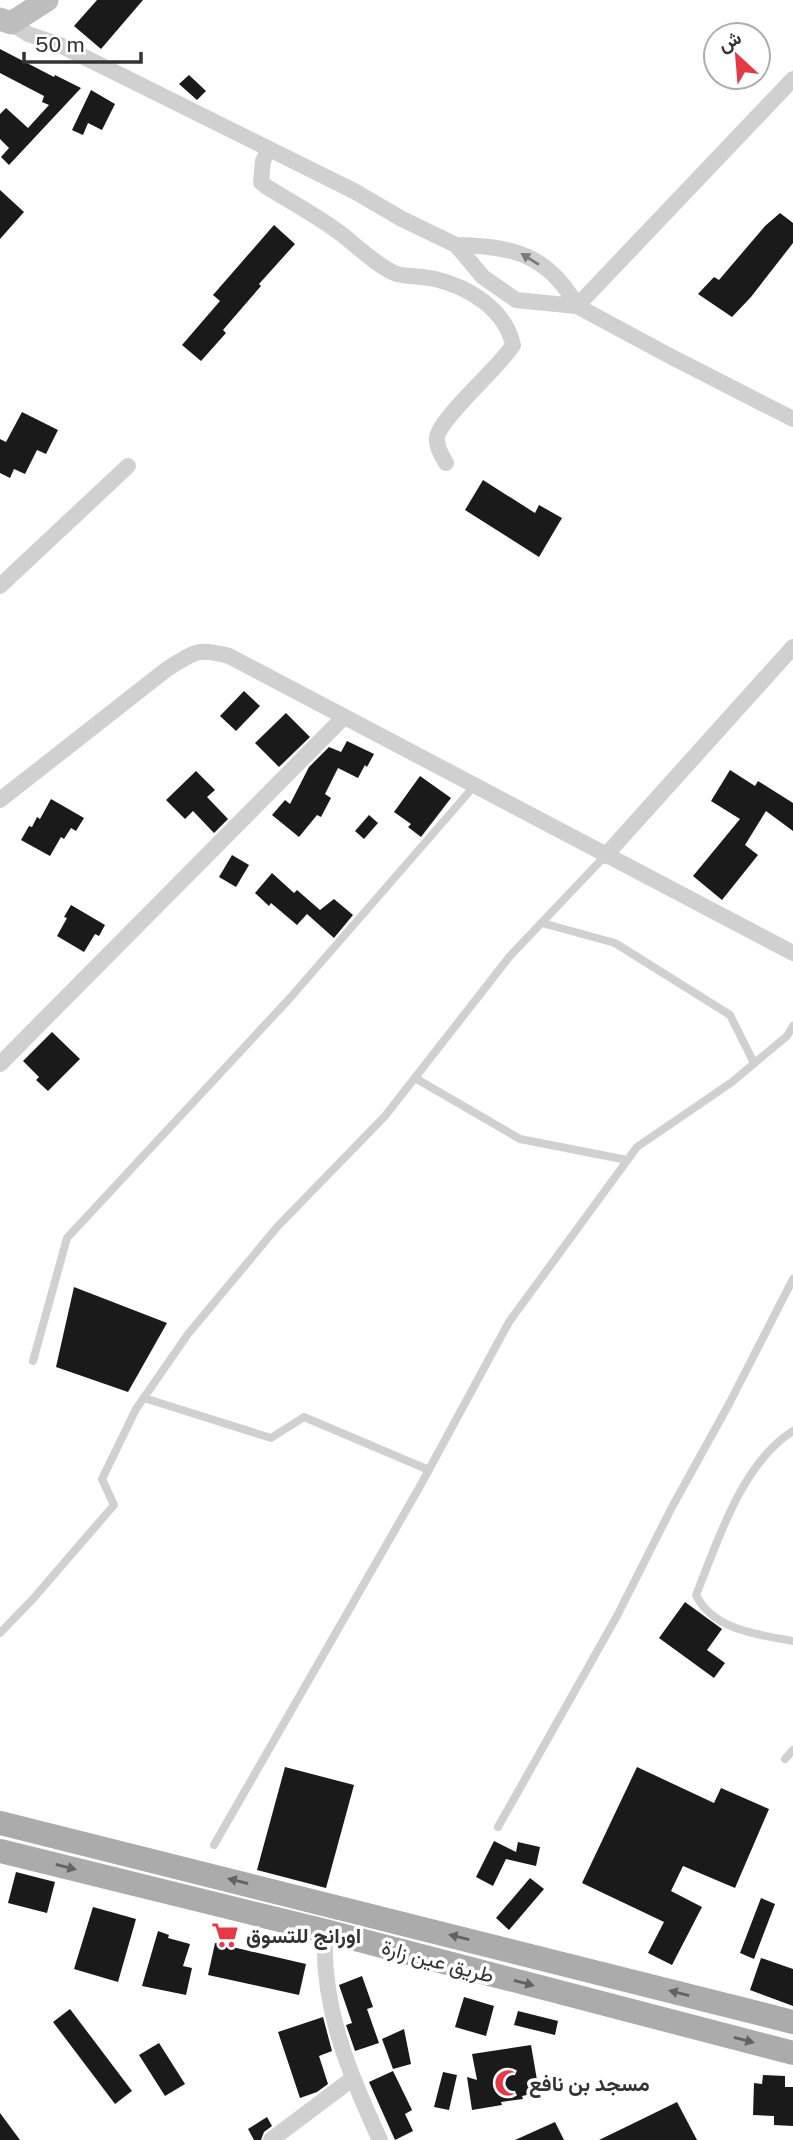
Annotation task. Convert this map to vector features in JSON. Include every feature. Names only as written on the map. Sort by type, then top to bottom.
[{"type":"main road","name":"طريق عين زارة","points":[[0,1823],[793,2022]]},
{"type":"main road","name":"طريق عين زارة","points":[[0,1850],[325,1931],[793,2053]]},
{"type":"street","points":[[5,21],[47,0]]},
{"type":"street","points":[[5,21],[28,34],[60,45],[456,245],[483,277],[516,300],[577,306],[793,419]]},
{"type":"street","points":[[577,306],[793,79]]},
{"type":"street","points":[[269,149],[260,173],[261,182],[267,187],[397,274],[435,279],[474,295],[495,312],[510,332],[513,345],[506,357],[487,374],[438,429],[436,444],[446,463]]},
{"type":"street","points":[[456,245],[491,246],[517,251],[565,284],[577,306]]},
{"type":"street","points":[[0,586],[128,466]]},
{"type":"street","points":[[605,856],[793,647]]},
{"type":"street","points":[[0,800],[167,669],[200,650],[229,656],[793,953]]},
{"type":"street","points":[[0,1064],[344,717]]},
{"type":"street","points":[[325,1931],[327,1994],[352,2079],[380,2140]]},
{"type":"street","points":[[271,2140],[352,2079]]},
{"type":"lane","points":[[33,1361],[67,1238],[290,998],[476,784]]},
{"type":"lane","points":[[0,1633],[114,1505],[102,1479],[144,1398],[188,1334],[278,1226],[386,1116],[510,956],[605,856]]},
{"type":"lane","points":[[542,923],[615,943],[730,1015],[754,1063]]},
{"type":"lane","points":[[214,1845],[429,1470],[509,1322],[637,1147],[732,1082],[788,1036],[793,1026]]},
{"type":"lane","points":[[415,1078],[520,1139],[627,1160]]},
{"type":"lane","points":[[498,1827],[617,1616],[793,1279]]},
{"type":"lane","points":[[144,1398],[271,1438],[304,1417],[429,1470]]},
{"type":"lane","points":[[793,1431],[779,1440],[755,1469],[730,1511],[696,1595],[701,1605],[711,1614],[744,1632],[793,1641]]},
{"type":"lane","points":[[785,1759],[793,1750]]},
{"type":"building","points":[[97,0],[143,0],[101,49],[74,26]]},
{"type":"building","points":[[0,49],[81,88],[9,165],[1,157],[9,148],[0,139],[0,114],[6,108],[28,128],[49,105],[42,102],[44,96],[0,73]]},
{"type":"building","points":[[189,75],[206,91],[197,100],[179,84]]},
{"type":"building","points":[[91,90],[115,104],[102,130],[88,123],[83,135],[72,130]]},
{"type":"building","points":[[0,190],[24,212],[0,239]]},
{"type":"building","points":[[780,213],[793,223],[793,243],[732,317],[698,294],[714,277],[719,280],[765,226]]},
{"type":"building","points":[[274,225],[295,244],[259,284],[261,286],[223,330],[226,333],[201,361],[182,345],[220,301],[213,295]]},
{"type":"building","points":[[22,412],[58,430],[46,454],[37,450],[25,474],[14,469],[10,478],[0,473],[0,439],[6,442]]},
{"type":"building","points":[[483,480],[535,513],[539,505],[562,518],[539,557],[465,510]]},
{"type":"building","points":[[244,691],[260,706],[236,731],[220,716]]},
{"type":"building","points":[[286,713],[310,737],[279,767],[255,743]]},
{"type":"building","points":[[347,741],[374,754],[358,778],[338,768],[325,794],[331,798],[321,817],[317,815],[299,837],[272,815],[285,800],[290,804],[309,767],[329,747],[341,752]]},
{"type":"building","points":[[730,770],[755,786],[758,781],[793,803],[793,831],[766,811],[745,845],[758,855],[722,900],[693,876],[740,819],[711,801]]},
{"type":"building","points":[[196,771],[215,790],[207,797],[228,819],[214,833],[193,811],[185,819],[166,800]]},
{"type":"building","points":[[420,776],[451,798],[421,837],[408,827],[411,824],[394,812]]},
{"type":"building","points":[[51,799],[84,818],[76,831],[71,828],[64,839],[61,837],[50,856],[21,840],[37,817],[40,819]]},
{"type":"building","points":[[369,815],[378,823],[364,839],[355,831]]},
{"type":"building","points":[[232,855],[249,865],[236,887],[219,877]]},
{"type":"building","points":[[272,873],[294,893],[297,890],[320,910],[334,899],[353,915],[334,938],[307,914],[297,925],[255,893]]},
{"type":"building","points":[[71,905],[105,925],[99,936],[95,934],[84,952],[57,936]]},
{"type":"building","points":[[52,1032],[80,1059],[48,1091],[36,1080],[39,1077],[23,1061]]},
{"type":"building","points":[[74,1287],[167,1323],[128,1392],[56,1367]]},
{"type":"building","points":[[685,1602],[722,1629],[707,1650],[725,1663],[714,1678],[659,1638]]},
{"type":"building","points":[[285,1767],[354,1785],[326,1888],[257,1870]]},
{"type":"building","points":[[637,1767],[714,1803],[721,1788],[769,1809],[735,1888],[683,1866],[671,1891],[702,1907],[672,1965],[648,1953],[664,1922],[582,1883]]},
{"type":"building","points":[[494,1841],[516,1852],[518,1842],[540,1847],[536,1866],[506,1859],[493,1886],[476,1877]]},
{"type":"building","points":[[16,1872],[55,1882],[47,1913],[8,1903]]},
{"type":"building","points":[[530,1878],[544,1889],[509,1930],[496,1918]]},
{"type":"building","points":[[761,1898],[775,1904],[754,1959],[740,1953]]},
{"type":"building","points":[[93,1907],[136,1919],[118,1982],[74,1969]]},
{"type":"building","points":[[158,1931],[169,1935],[168,1938],[190,1944],[183,1966],[192,1968],[186,1995],[142,1986]]},
{"type":"building","points":[[215,1943],[306,1964],[299,1995],[208,1975]]},
{"type":"building","points":[[761,1958],[793,1969],[793,2006],[750,1990]]},
{"type":"building","points":[[362,1976],[373,2007],[367,2009],[379,2043],[355,2051],[346,2025],[352,2023],[339,1985]]},
{"type":"building","points":[[464,1997],[494,2006],[486,2036],[455,2027]]},
{"type":"building","points":[[70,2009],[132,2091],[115,2104],[53,2022]]},
{"type":"building","points":[[518,2011],[558,2021],[555,2035],[514,2025]]},
{"type":"building","points":[[323,2017],[332,2051],[319,2056],[328,2084],[317,2092],[300,2098],[278,2032]]},
{"type":"building","points":[[404,2029],[411,2064],[393,2069],[382,2039]]},
{"type":"building","points":[[159,2043],[185,2084],[165,2096],[139,2055]]},
{"type":"building","points":[[531,2045],[537,2080],[533,2080],[536,2093],[522,2096],[523,2099],[501,2102],[502,2105],[472,2110],[467,2077],[477,2080],[472,2054]]},
{"type":"building","points":[[393,2071],[412,2110],[405,2114],[413,2131],[395,2140],[369,2082]]},
{"type":"building","points":[[443,2072],[457,2075],[449,2110],[434,2107]]},
{"type":"building","points":[[763,2075],[785,2076],[785,2087],[793,2087],[793,2126],[774,2125],[774,2116],[753,2115],[754,2083],[762,2084]]},
{"type":"building","points":[[677,2102],[697,2140],[599,2140],[632,2124]]},
{"type":"building","points":[[0,2113],[20,2140],[0,2140]]},
{"type":"building","points":[[267,2117],[272,2126],[264,2132],[261,2140],[254,2140],[248,2129]]},
{"type":"building","points":[[555,2122],[564,2140],[515,2140]]},
{"type":"place","name":"اورانج للتسوق","points":[[225,1935]]},
{"type":"place","name":"مسجد بن نافع","points":[[508,2083]]}]
